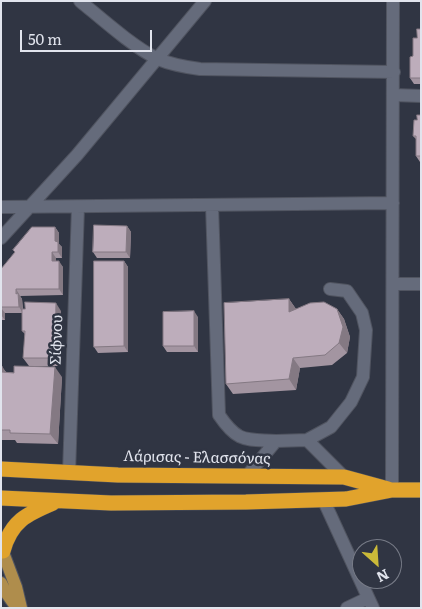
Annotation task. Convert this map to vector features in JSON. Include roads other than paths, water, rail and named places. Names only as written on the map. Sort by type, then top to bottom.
[{"type":"highway","name":"Λάρισας - Ελασσόνας","points":[[1,469],[69,473],[344,477],[392,490]]},
{"type":"highway","name":"Λάρισας - Ελασσόνας","points":[[1,498],[166,504],[346,498],[392,490],[421,490]]},
{"type":"highway","points":[[2,549],[11,530],[18,522],[30,513],[57,501]]},
{"type":"main road","points":[[2,549],[16,587],[21,608]]},
{"type":"main road","points":[[1,583],[17,608]]},
{"type":"street","points":[[80,1],[157,59],[176,66],[200,69],[394,72]]},
{"type":"street","points":[[1,238],[77,155],[206,1]]},
{"type":"street","points":[[392,490],[394,1]]},
{"type":"street","points":[[394,96],[421,96]]},
{"type":"street","points":[[1,207],[393,203]]},
{"type":"street","points":[[212,205],[219,415],[228,428],[241,439],[307,440],[331,427],[351,402],[363,377],[366,330],[362,313],[347,291],[330,289]]},
{"type":"street","name":"Σίφνου","points":[[69,473],[78,207]]},
{"type":"street","points":[[393,284],[421,284]]},
{"type":"street","points":[[307,440],[344,477]]},
{"type":"street","points":[[246,477],[276,441]]},
{"type":"street","points":[[323,499],[371,603],[347,608]]}]
